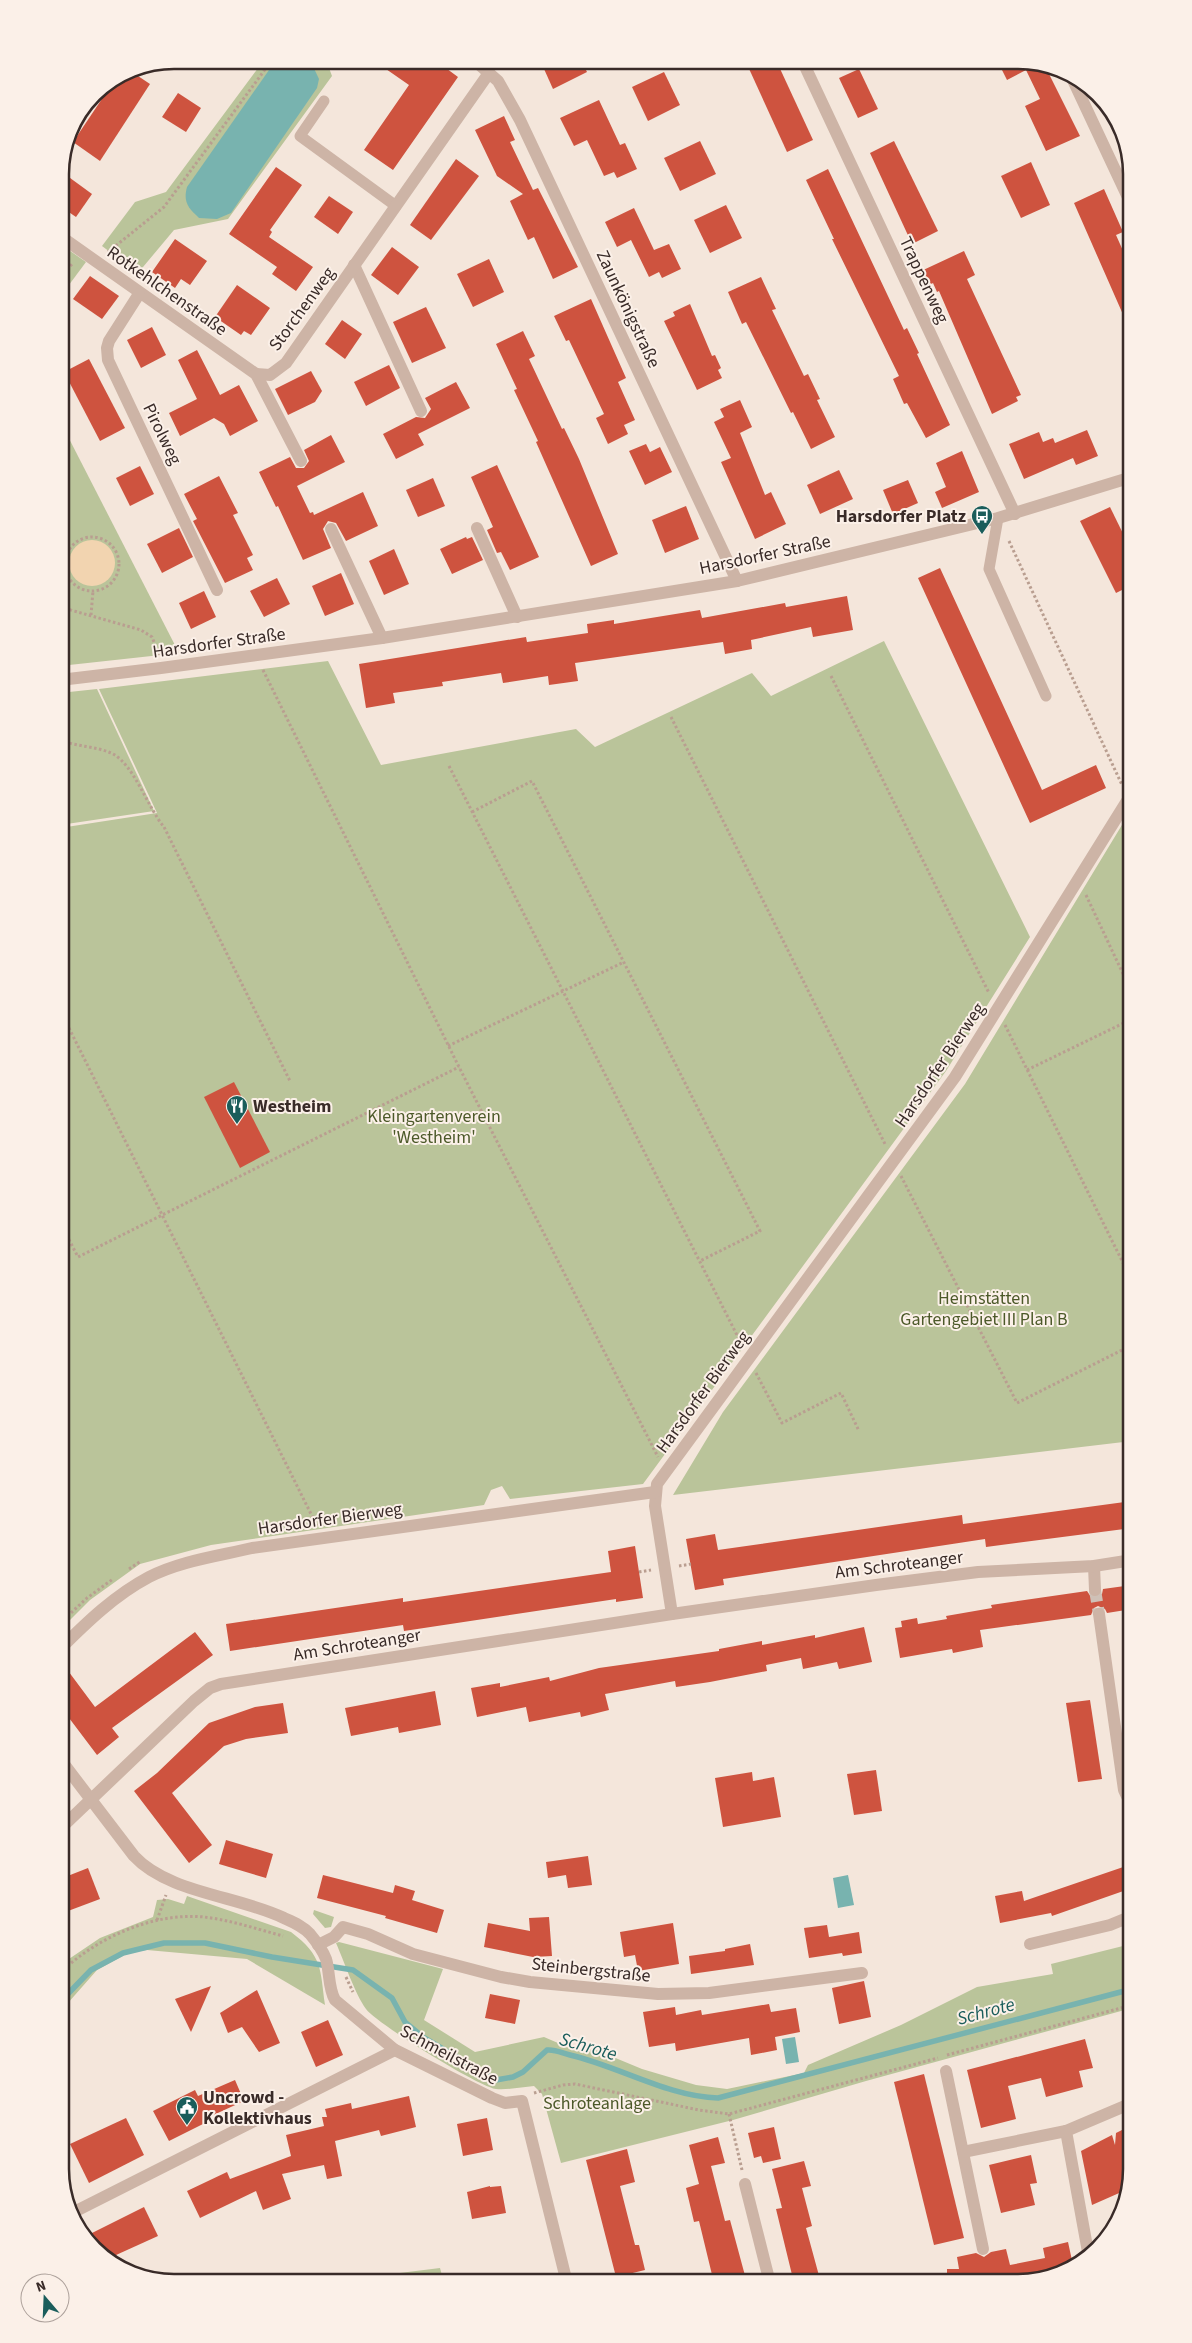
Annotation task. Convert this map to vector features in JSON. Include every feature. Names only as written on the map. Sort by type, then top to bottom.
[{"type":"street","name":"Zaunkönigstraße","points":[[484,69],[504,91],[520,120],[737,581]]},
{"type":"street","name":"Trappenweg","points":[[806,69],[1015,514]]},
{"type":"street","name":"Storchenweg","points":[[256,374],[270,375],[286,363],[489,73]]},
{"type":"street","points":[[1076,87],[1123,187]]},
{"type":"street","name":"Rotkehlchenstraße","points":[[69,243],[139,294],[256,374]]},
{"type":"street","name":"Storchenweg","points":[[354,265],[421,411]]},
{"type":"street","name":"Pirolweg","points":[[139,294],[109,341],[107,348],[108,360],[217,590]]},
{"type":"street","points":[[256,374],[301,461]]},
{"type":"street","name":"Harsdorfer Straße","points":[[69,679],[382,638],[737,581],[1015,514],[1123,481]]},
{"type":"street","points":[[476,528],[517,617]]},
{"type":"street","points":[[331,529],[382,638]]},
{"type":"street","name":"Harsdorfer Bierweg","points":[[69,1640],[100,1610],[150,1577],[193,1562],[252,1548],[323,1537],[655,1492],[657,1484],[955,1077],[998,1011],[1123,806]]},
{"type":"street","points":[[655,1492],[655,1506],[672,1614]]},
{"type":"street","name":"Am Schroteanger","points":[[69,1820],[194,1701],[217,1685],[672,1614],[963,1574],[1094,1566],[1123,1561]]},
{"type":"street","points":[[1094,1566],[1095,1590]]},
{"type":"street","points":[[1099,1614],[1123,1783]]},
{"type":"street","points":[[69,1771],[138,1861],[154,1873],[170,1881],[270,1911],[302,1927],[318,1944]]},
{"type":"street","points":[[1030,1944],[1110,1925],[1123,1920]]},
{"type":"street","name":"Steinbergstraße","points":[[318,1944],[334,1937],[344,1927],[368,1934],[413,1954],[501,1977],[530,1982],[658,1994],[709,1993],[862,1973]]},
{"type":"street","name":"Schmeilstraße","points":[[318,1944],[326,1958],[332,1993],[338,2002],[395,2050],[492,2098],[505,2102],[522,2101],[565,2274]]},
{"type":"street","points":[[78,2210],[395,2050]]},
{"type":"street","points":[[946,2071],[983,2249]]},
{"type":"street","points":[[963,2152],[1066,2132],[1123,2106]]},
{"type":"street","points":[[1066,2132],[1087,2248]]},
{"type":"street","points":[[745,2184],[768,2274]]},
{"type":"lane","points":[[324,101],[300,136],[396,206]]},
{"type":"lane","points":[[998,518],[989,569],[1046,696]]},
{"type":"path","points":[[96,263],[164,208],[265,69]]},
{"type":"path","points":[[1006,536],[1123,780]]},
{"type":"path","points":[[69,550],[82,538],[100,538],[111,545],[119,560],[117,573],[110,584],[94,591],[84,590],[73,583],[69,576]]},
{"type":"path","points":[[91,615],[94,591]]},
{"type":"path","points":[[69,609],[149,635],[157,645],[161,668]]},
{"type":"path","points":[[257,655],[458,1067],[666,1472]]},
{"type":"path","points":[[831,676],[993,1000]]},
{"type":"path","points":[[670,718],[889,1152]]},
{"type":"path","points":[[69,743],[110,753],[121,760],[128,769],[154,814],[164,827],[290,1080]]},
{"type":"path","points":[[449,766],[782,1423],[841,1393],[859,1431]]},
{"type":"path","points":[[472,812],[532,782],[624,962],[760,1231],[700,1261]]},
{"type":"path","points":[[1086,894],[1123,974]]},
{"type":"path","points":[[448,1046],[624,962]]},
{"type":"path","points":[[1027,1070],[1123,1023]]},
{"type":"path","points":[[1005,1025],[1123,1263]]},
{"type":"path","points":[[69,1028],[323,1537]]},
{"type":"path","points":[[69,1240],[78,1257],[458,1067]]},
{"type":"path","points":[[901,1175],[1017,1403],[1123,1350]]},
{"type":"path","points":[[157,1920],[170,1881]]},
{"type":"path","points":[[69,1965],[82,1954],[103,1942],[157,1920],[180,1917],[204,1917],[288,1938]]},
{"type":"path","points":[[535,2093],[563,2085],[575,2084],[699,2110],[729,2114],[1123,2007]]},
{"type":"path","points":[[729,2114],[745,2184]]},
{"type":"green space","points":[[257,69],[329,69],[332,76],[228,219],[174,230],[138,273],[102,246],[135,202],[166,192]]},
{"type":"green space","points":[[69,250],[86,262],[69,285]]},
{"type":"green space","points":[[69,439],[179,653],[69,665]]},
{"type":"green space","name":"Kleingartenverein 'Westheim'","points":[[884,641],[1030,937],[946,1071],[643,1484],[510,1499],[502,1486],[491,1490],[484,1505],[211,1545],[140,1564],[90,1600],[69,1621],[69,827],[157,813],[99,689],[328,661],[381,765],[576,729],[595,747],[752,673],[771,696]]},
{"type":"green space","points":[[97,689],[154,811],[69,824],[69,692]]},
{"type":"green space","name":"Heimstätten Gartengebiet III Plan B","points":[[1123,823],[1123,1442],[673,1495],[723,1412],[965,1084]]},
{"type":"green space","points":[[187,1896],[291,1932],[315,1956],[320,1972],[325,2005],[247,1959],[147,1950],[130,1952],[97,1970],[69,2002],[69,1959],[100,1938],[153,1917],[157,1900],[168,1899],[184,1904]]},
{"type":"green space","points":[[314,1910],[334,1917],[331,1927],[325,1928],[313,1914]]},
{"type":"green space","name":"Schroteanlage","points":[[339,1942],[443,1969],[424,2020],[475,2052],[544,2037],[572,2049],[589,2047],[642,2069],[696,2085],[727,2089],[804,2073],[808,2065],[901,2025],[977,1987],[1053,1974],[1051,1964],[1123,1946],[1123,2010],[866,2081],[733,2120],[561,2163],[542,2094],[534,2086],[496,2089],[486,2086],[388,2027],[366,2009],[362,2003],[336,1943]]},
{"type":"green space","points":[[440,2268],[442,2274],[392,2274]]},
{"type":"sand","points":[[87,540],[97,540],[109,546],[114,554],[114,572],[109,580],[101,585],[87,586],[79,583],[72,576],[69,568],[69,558],[72,550],[79,543]]},
{"type":"water","points":[[270,69],[314,69],[319,79],[317,88],[231,213],[217,219],[199,218],[187,204],[187,187]]},
{"type":"water","points":[[848,1875],[854,1905],[838,1908],[833,1878]]},
{"type":"water","points":[[795,2037],[799,2062],[786,2064],[782,2039]]},
{"type":"building","points":[[386,69],[447,69],[458,77],[393,170],[364,150],[409,85]]},
{"type":"building","points":[[544,69],[586,69],[587,72],[553,89]]},
{"type":"building","points":[[749,69],[780,69],[813,140],[787,152]]},
{"type":"building","points":[[859,69],[878,109],[858,118],[839,78]]},
{"type":"building","points":[[1002,69],[1025,69],[1049,73],[1080,136],[1046,151],[1025,106],[1040,99],[1026,70],[1007,80]]},
{"type":"building","points":[[664,72],[680,105],[648,121],[632,87]]},
{"type":"building","points":[[137,75],[150,84],[100,161],[74,143],[103,97],[110,91]]},
{"type":"building","points":[[178,93],[201,108],[186,132],[162,117]]},
{"type":"building","points":[[599,100],[620,145],[625,143],[637,169],[617,178],[614,172],[604,176],[587,140],[574,146],[560,118]]},
{"type":"building","points":[[504,116],[515,140],[510,142],[533,190],[538,188],[578,267],[553,279],[534,237],[528,240],[510,201],[523,194],[497,176],[475,130]]},
{"type":"building","points":[[700,141],[716,174],[680,191],[664,158]]},
{"type":"building","points":[[894,141],[938,231],[912,244],[870,153]]},
{"type":"building","points":[[456,159],[479,176],[431,240],[410,225]]},
{"type":"building","points":[[1031,162],[1050,205],[1021,218],[1001,176]]},
{"type":"building","points":[[276,167],[302,185],[270,230],[272,232],[269,237],[313,267],[296,291],[272,274],[277,267],[229,234]]},
{"type":"building","points":[[828,169],[904,330],[907,328],[919,353],[917,354],[950,425],[926,438],[907,403],[904,404],[893,379],[899,376],[832,239],[834,239],[806,180]]},
{"type":"building","points":[[69,177],[92,194],[76,217],[69,212]]},
{"type":"building","points":[[1104,189],[1123,232],[1116,235],[1123,251],[1123,315],[1074,203]]},
{"type":"building","points":[[329,196],[353,212],[338,234],[314,217]]},
{"type":"building","points":[[726,205],[742,238],[710,253],[694,220]]},
{"type":"building","points":[[634,208],[654,250],[669,244],[681,269],[662,278],[659,272],[649,277],[631,240],[617,247],[605,222]]},
{"type":"building","points":[[175,239],[207,261],[190,285],[181,279],[175,288],[152,272]]},
{"type":"building","points":[[392,247],[419,267],[398,295],[371,275]]},
{"type":"building","points":[[964,251],[975,275],[967,279],[1021,395],[1016,397],[1018,401],[992,414],[939,291],[937,292],[933,283],[926,287],[919,272]]},
{"type":"building","points":[[489,259],[504,292],[473,307],[457,274]]},
{"type":"building","points":[[90,276],[119,296],[102,319],[73,299]]},
{"type":"building","points":[[761,277],[776,309],[772,310],[804,376],[808,374],[820,399],[817,400],[835,437],[811,449],[746,322],[742,324],[728,292]]},
{"type":"building","points":[[237,285],[270,308],[251,335],[244,331],[241,335],[215,317]]},
{"type":"building","points":[[591,299],[626,378],[618,382],[635,420],[624,425],[628,434],[608,444],[596,418],[604,414],[569,340],[566,341],[554,316]]},
{"type":"building","points":[[690,304],[712,356],[715,355],[721,368],[718,370],[722,378],[697,390],[664,321],[675,316],[673,312]]},
{"type":"building","points":[[426,307],[446,348],[412,363],[393,322]]},
{"type":"building","points":[[342,320],[362,334],[345,359],[325,344]]},
{"type":"building","points":[[152,327],[166,355],[141,368],[127,340]]},
{"type":"building","points":[[523,331],[535,356],[529,359],[562,429],[564,428],[579,459],[618,554],[591,566],[536,442],[538,441],[514,390],[517,389],[496,344]]},
{"type":"building","points":[[197,350],[220,395],[239,385],[258,421],[230,436],[224,424],[214,418],[180,436],[169,413],[197,399],[178,360]]},
{"type":"building","points":[[89,359],[125,428],[100,441],[69,382],[69,369]]},
{"type":"building","points":[[389,365],[400,388],[366,406],[354,382]]},
{"type":"building","points":[[311,371],[322,391],[315,402],[288,415],[275,389]]},
{"type":"building","points":[[456,382],[470,408],[418,434],[424,445],[396,459],[383,434],[416,417],[425,418],[431,409],[425,398]]},
{"type":"building","points":[[740,400],[752,427],[740,433],[765,495],[771,492],[786,524],[755,539],[721,462],[731,458],[714,422],[724,417],[720,409]]},
{"type":"building","points":[[1087,430],[1098,456],[1076,465],[1073,458],[1024,479],[1009,444],[1039,432],[1043,442],[1053,438],[1055,443]]},
{"type":"building","points":[[331,435],[345,462],[297,486],[310,513],[313,512],[314,515],[363,492],[378,526],[346,541],[336,523],[328,521],[323,529],[331,548],[303,560],[278,506],[276,507],[259,472],[290,457],[296,468],[304,468],[309,461],[304,450]]},
{"type":"building","points":[[646,444],[650,452],[660,447],[672,472],[645,485],[629,451]]},
{"type":"building","points":[[962,451],[979,492],[942,508],[935,492],[946,487],[936,463]]},
{"type":"building","points":[[497,465],[539,557],[510,570],[501,552],[497,553],[487,530],[493,527],[471,477]]},
{"type":"building","points":[[140,466],[154,494],[130,506],[116,478]]},
{"type":"building","points":[[839,470],[853,499],[820,514],[807,485]]},
{"type":"building","points":[[219,476],[238,513],[233,515],[253,555],[247,558],[253,570],[225,583],[193,521],[197,519],[184,494]]},
{"type":"building","points":[[433,478],[445,506],[418,517],[406,490]]},
{"type":"building","points":[[908,480],[918,503],[893,514],[883,490]]},
{"type":"building","points":[[686,506],[699,539],[665,553],[652,520]]},
{"type":"building","points":[[1110,507],[1123,534],[1123,590],[1116,593],[1080,521]]},
{"type":"building","points":[[179,528],[193,557],[162,573],[147,544]]},
{"type":"building","points":[[466,537],[467,539],[472,537],[483,560],[452,574],[440,549]]},
{"type":"building","points":[[394,549],[409,584],[384,595],[369,561]]},
{"type":"building","points":[[940,568],[1042,790],[1096,765],[1106,788],[1030,823],[918,578]]},
{"type":"building","points":[[341,573],[354,604],[325,616],[312,586]]},
{"type":"building","points":[[277,578],[290,604],[264,617],[250,591]]},
{"type":"building","points":[[204,591],[216,617],[191,629],[179,603]]},
{"type":"building","points":[[847,596],[853,630],[813,637],[811,627],[751,640],[752,649],[725,654],[723,642],[575,663],[578,681],[549,685],[548,676],[503,683],[501,673],[442,682],[443,686],[393,693],[395,703],[366,708],[359,664],[526,637],[527,642],[588,633],[587,624],[614,620],[614,624],[700,610],[702,618],[785,603],[786,607]]},
{"type":"building","name":"Westheim","points":[[234,1082],[270,1152],[240,1168],[204,1097]]},
{"type":"building","points":[[1123,1502],[1123,1529],[986,1547],[985,1539],[723,1579],[724,1585],[695,1590],[686,1539],[715,1534],[718,1550],[962,1515],[963,1524]]},
{"type":"building","points":[[635,1546],[643,1598],[616,1602],[616,1599],[404,1631],[403,1625],[230,1651],[226,1624],[403,1598],[403,1602],[611,1572],[608,1551]]},
{"type":"building","points":[[1123,1586],[1123,1610],[1107,1613],[1105,1609],[1098,1606],[1094,1608],[1091,1615],[980,1630],[983,1647],[953,1653],[952,1649],[900,1658],[895,1628],[902,1627],[901,1621],[917,1618],[918,1624],[947,1619],[946,1616],[992,1608],[991,1605],[1087,1591],[1091,1597],[1096,1598],[1102,1594],[1103,1589]]},
{"type":"building","points":[[864,1627],[872,1662],[839,1669],[837,1662],[803,1669],[801,1658],[766,1665],[767,1671],[710,1682],[676,1687],[675,1681],[605,1694],[609,1710],[581,1717],[580,1712],[529,1722],[526,1707],[477,1717],[471,1688],[500,1683],[500,1687],[549,1677],[550,1681],[599,1668],[719,1651],[719,1649],[762,1641],[762,1645],[815,1635],[815,1638]]},
{"type":"building","points":[[195,1632],[213,1655],[112,1728],[119,1737],[97,1755],[69,1718],[69,1672],[95,1707]]},
{"type":"building","points":[[435,1691],[441,1725],[399,1733],[398,1727],[351,1736],[345,1708]]},
{"type":"building","points":[[1090,1700],[1102,1779],[1078,1782],[1066,1703]]},
{"type":"building","points":[[283,1703],[288,1733],[246,1739],[224,1746],[172,1793],[212,1845],[189,1863],[134,1791],[157,1773],[209,1723],[255,1707]]},
{"type":"building","points":[[876,1770],[882,1811],[854,1815],[847,1774]]},
{"type":"building","points":[[752,1772],[753,1781],[774,1777],[781,1817],[723,1827],[715,1778]]},
{"type":"building","points":[[226,1840],[273,1854],[266,1878],[219,1864]]},
{"type":"building","points":[[588,1856],[592,1885],[568,1888],[566,1875],[548,1878],[546,1862]]},
{"type":"building","points":[[1123,1867],[1123,1891],[1052,1916],[1051,1913],[1000,1923],[995,1896],[1022,1891],[1024,1901]]},
{"type":"building","points":[[88,1868],[100,1899],[69,1911],[69,1875]]},
{"type":"building","points":[[323,1875],[393,1893],[395,1885],[415,1891],[412,1900],[444,1910],[437,1933],[385,1918],[386,1916],[317,1898]]},
{"type":"building","points":[[549,1917],[552,1956],[533,1957],[484,1947],[488,1923],[530,1931],[529,1918]]},
{"type":"building","points":[[673,1923],[679,1964],[638,1971],[635,1955],[624,1957],[620,1932]]},
{"type":"building","points":[[827,1925],[829,1937],[859,1932],[862,1953],[843,1956],[842,1953],[809,1958],[804,1928]]},
{"type":"building","points":[[750,1944],[754,1965],[691,1974],[689,1956],[725,1951],[725,1949]]},
{"type":"building","points":[[864,1981],[871,2017],[839,2024],[832,1988]]},
{"type":"building","points":[[211,1986],[191,2032],[175,1999]]},
{"type":"building","points":[[257,1990],[280,2043],[259,2052],[242,2027],[228,2033],[220,2013]]},
{"type":"building","points":[[490,1994],[520,2000],[515,2024],[485,2018]]},
{"type":"building","points":[[769,2004],[771,2012],[796,2008],[800,2032],[775,2037],[777,2050],[751,2055],[749,2038],[676,2051],[675,2043],[649,2047],[643,2012],[675,2007],[676,2015],[701,2010],[702,2015]]},
{"type":"building","points":[[328,2020],[343,2055],[316,2067],[301,2032]]},
{"type":"building","points":[[1085,2039],[1093,2068],[1079,2071],[1083,2087],[1046,2097],[1041,2078],[1008,2086],[1016,2119],[981,2128],[967,2070]]},
{"type":"building","points":[[924,2074],[964,2238],[934,2245],[894,2082]]},
{"type":"building","points":[[235,2080],[244,2101],[209,2117],[211,2120],[169,2141],[153,2111],[195,2090],[198,2096]]},
{"type":"building","points":[[409,2096],[416,2127],[381,2136],[379,2130],[335,2141],[342,2176],[327,2179],[324,2165],[282,2174],[291,2199],[263,2210],[256,2191],[200,2218],[187,2191],[227,2172],[230,2179],[291,2156],[286,2135],[324,2126],[322,2117],[327,2117],[325,2109],[351,2103],[352,2109]]},
{"type":"building","points":[[126,2118],[144,2155],[89,2183],[70,2144]]},
{"type":"building","points":[[487,2118],[493,2150],[463,2156],[457,2124]]},
{"type":"building","points":[[774,2127],[781,2159],[763,2163],[761,2156],[754,2158],[748,2133]]},
{"type":"building","points":[[1123,2130],[1123,2169],[1121,2192],[1092,2205],[1081,2151],[1112,2135],[1115,2145],[1116,2133]]},
{"type":"building","points":[[718,2137],[725,2163],[711,2166],[725,2221],[730,2220],[745,2274],[712,2274],[699,2221],[694,2222],[686,2188],[699,2184],[689,2145]]},
{"type":"building","points":[[627,2149],[635,2182],[620,2186],[635,2245],[639,2245],[645,2270],[628,2274],[615,2274],[586,2160]]},
{"type":"building","points":[[1031,2155],[1037,2183],[1030,2184],[1035,2205],[1001,2213],[989,2165]]},
{"type":"building","points":[[804,2161],[811,2186],[802,2188],[812,2226],[806,2228],[819,2274],[792,2274],[776,2209],[782,2208],[772,2169]]},
{"type":"building","points":[[490,2186],[501,2186],[506,2213],[472,2219],[467,2192]]},
{"type":"building","points":[[144,2207],[158,2236],[115,2255],[91,2233]]},
{"type":"building","points":[[1068,2242],[1072,2259],[1045,2271],[1032,2273],[947,2274],[947,2269],[959,2269],[957,2257],[976,2253],[984,2257],[991,2252],[1006,2249],[1010,2265],[1045,2258],[1043,2248]]},
{"type":"waterway","name":"Schrote","points":[[69,1993],[91,1970],[123,1953],[164,1943],[205,1943],[272,1957],[353,1970],[392,1998],[405,2022],[423,2037],[496,2080],[513,2077],[523,2072],[547,2050],[553,2050],[606,2066],[662,2087],[700,2096],[718,2098],[1123,1991]]},
{"type":"tunnel","points":[[1095,1590],[1099,1614]]},
{"type":"place","name":"Harsdorfer Platz","points":[[982,535]]},
{"type":"place","name":"Westheim","points":[[237,1125]]},
{"type":"place","name":"Uncrowd - Kollektivhaus","points":[[187,2126]]}]
